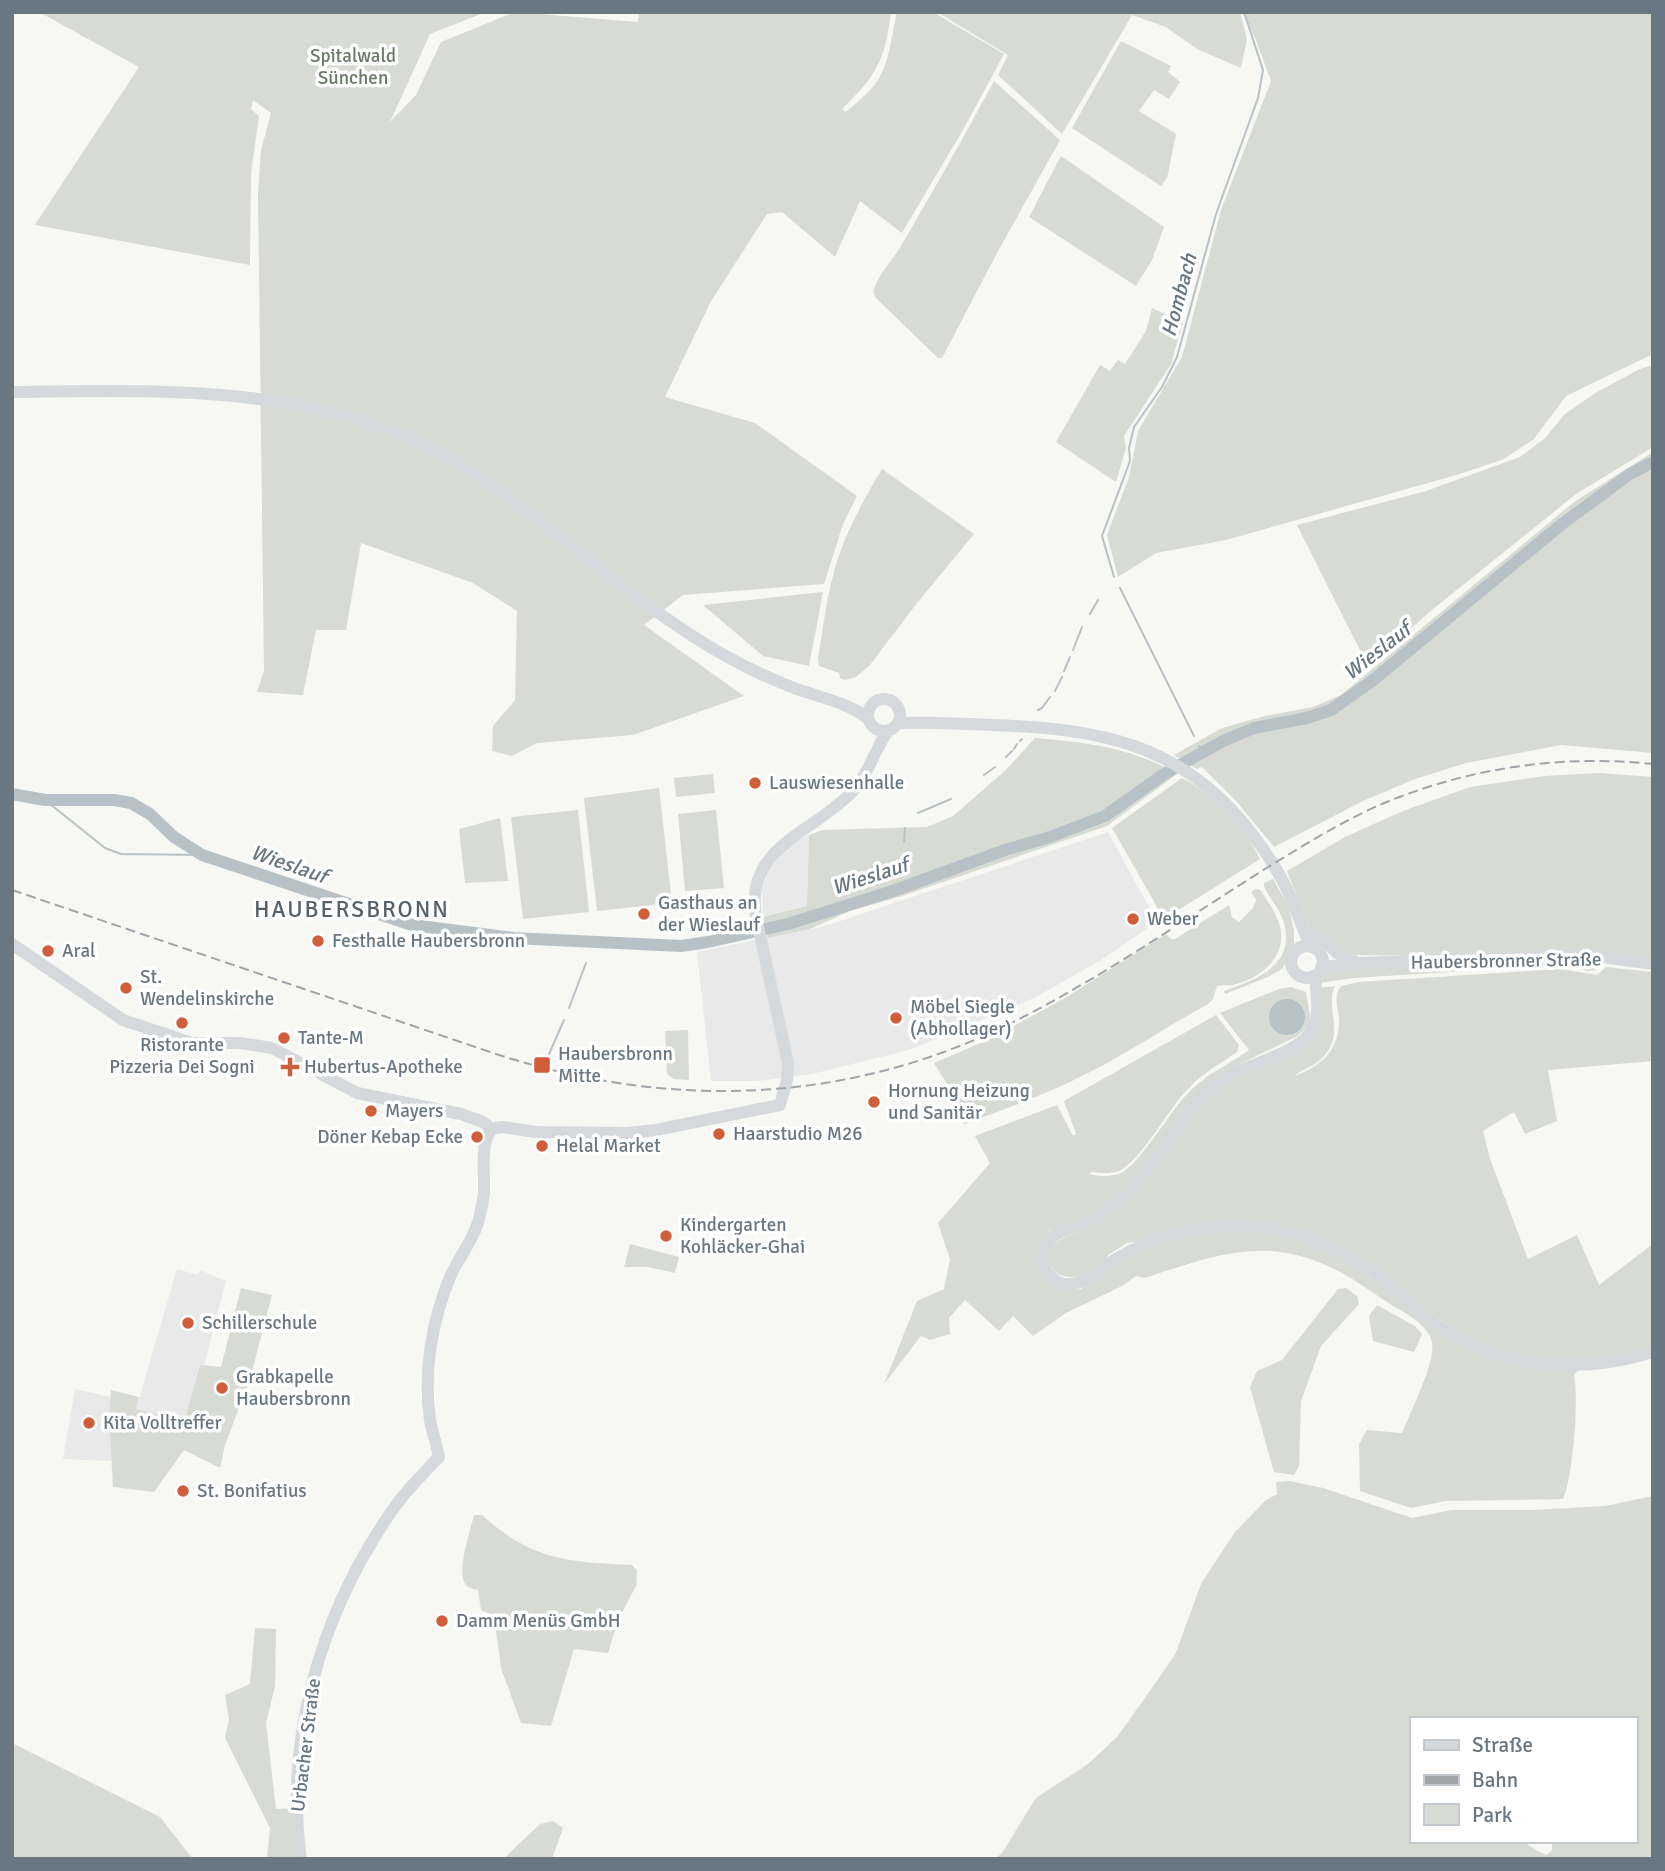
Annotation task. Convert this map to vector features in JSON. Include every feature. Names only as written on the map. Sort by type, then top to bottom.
[{"type":"main road","points":[[12,392],[211,393],[307,407],[379,427],[423,445],[464,467],[691,635],[741,664],[794,688],[839,703],[871,723],[935,722],[1076,731],[1112,738],[1154,754],[1194,777],[1222,800],[1261,847],[1284,884],[1301,924],[1304,948],[1315,969],[1318,1010],[1313,1027],[1305,1039],[1292,1048],[1238,1070],[1208,1091],[1125,1195],[1102,1214],[1052,1237],[1045,1246],[1043,1255],[1046,1270],[1057,1281],[1072,1284],[1088,1278],[1127,1252],[1178,1233],[1229,1226],[1282,1230],[1317,1241],[1353,1259],[1428,1318],[1455,1336],[1495,1355],[1543,1366],[1604,1364],[1653,1352]]},
{"type":"main road","points":[[12,944],[123,1020],[192,1043],[240,1043],[272,1048],[357,1093],[461,1114],[483,1122],[492,1129],[502,1127],[536,1132],[628,1133],[656,1130],[780,1105],[787,1083],[788,1063],[756,917],[755,894],[761,871],[768,858],[855,789],[895,721],[895,702],[886,698],[872,704],[839,703]]},
{"type":"main road","points":[[872,704],[868,710],[875,753]]},
{"type":"main road","points":[[1301,924],[1323,939],[1337,953],[1358,963]]},
{"type":"main road","points":[[1304,948],[1292,955],[1294,972],[1315,969]]},
{"type":"main road","name":"Haubersbronner Straße","points":[[1315,969],[1358,963],[1572,956],[1653,964]]},
{"type":"main road","name":"Urbacher Straße","points":[[301,1859],[296,1810],[301,1755],[315,1666],[336,1609],[387,1517],[439,1457],[430,1422],[428,1400],[428,1368],[433,1334],[439,1306],[451,1273],[478,1224],[484,1195],[485,1145],[492,1129]]},
{"type":"shaded area","points":[[1108,832],[1157,922],[1101,960],[1034,998],[909,1050],[812,1074],[758,1081],[711,1081],[697,952],[825,926]]},
{"type":"shaded area","points":[[809,835],[807,906],[763,917],[762,889],[769,868],[792,844]]},
{"type":"shaded area","points":[[1287,999],[1300,1004],[1305,1017],[1300,1030],[1287,1035],[1274,1030],[1269,1017],[1274,1004]]},
{"type":"shaded area","name":"Schillerschule","points":[[177,1269],[198,1275],[200,1270],[226,1281],[204,1365],[200,1365],[186,1415],[161,1429],[165,1416],[136,1409]]},
{"type":"shaded area","name":"Kita Volltreffer","points":[[75,1389],[110,1397],[111,1461],[63,1459]]},
{"type":"green space","name":"Spitalwald Sünchen","points":[[39,12],[486,12],[430,34],[390,122],[416,95],[441,42],[515,12],[638,22],[639,12],[891,12],[882,55],[864,86],[842,109],[846,112],[879,78],[887,60],[897,12],[933,12],[1004,54],[902,233],[860,201],[835,257],[782,212],[767,214],[711,301],[665,397],[755,423],[857,496],[843,524],[824,584],[683,595],[644,625],[744,696],[633,735],[537,743],[512,756],[492,751],[493,726],[515,700],[517,611],[473,583],[361,543],[346,630],[316,630],[303,695],[257,692],[264,671],[258,194],[261,150],[271,113],[253,100],[251,109],[259,116],[251,173],[250,265],[35,225],[139,67]]},
{"type":"green space","points":[[937,12],[1240,12],[1247,39],[1241,68],[1197,49],[1166,27],[1132,15],[1062,134],[998,75],[1008,55]]},
{"type":"green space","points":[[1242,12],[1653,12],[1653,354],[1566,396],[1534,439],[1504,459],[1226,540],[1156,553],[1118,577],[1107,535],[1129,477],[1138,431],[1182,357],[1221,210],[1271,81]]},
{"type":"green space","points":[[1121,41],[1171,66],[1168,72],[1180,82],[1169,99],[1154,90],[1139,111],[1176,134],[1167,178],[1161,186],[1072,128]]},
{"type":"green space","points":[[994,81],[1060,140],[942,358],[938,358],[873,292]]},
{"type":"green space","points":[[1061,156],[1164,227],[1152,260],[1136,286],[1029,217]]},
{"type":"green space","points":[[1152,308],[1183,322],[1171,364],[1124,436],[1126,448],[1116,482],[1056,442],[1100,365],[1110,371],[1118,360],[1125,364],[1146,331]]},
{"type":"green space","points":[[1653,365],[1653,447],[1576,494],[1432,610],[1368,666],[1297,525],[1426,491],[1520,457],[1544,439],[1565,414],[1597,392]]},
{"type":"green space","points":[[1653,452],[1653,753],[1561,745],[1466,763],[1415,779],[1363,801],[1274,847],[1237,802],[1202,767],[1197,769],[1174,755],[1222,728],[1313,707],[1341,695],[1574,502]]},
{"type":"green space","points":[[882,469],[974,534],[870,665],[856,677],[845,680],[840,678],[839,673],[819,666],[827,604],[834,572],[848,532]]},
{"type":"green space","points":[[823,592],[809,666],[763,656],[703,605]]},
{"type":"green space","points":[[1035,738],[1126,752],[1177,774],[1107,826],[850,911],[810,929],[767,938],[763,917],[807,906],[809,835],[822,830],[927,827],[953,816],[1007,769]]},
{"type":"green space","points":[[1600,773],[1653,777],[1653,960],[1357,955],[1349,954],[1308,925],[1287,871],[1345,837],[1403,811],[1470,787],[1544,776]]},
{"type":"green space","points":[[713,774],[715,793],[676,797],[674,778]]},
{"type":"green space","points":[[1182,778],[1205,793],[1227,813],[1246,835],[1260,859],[1164,919],[1112,828]]},
{"type":"green space","points":[[659,788],[672,903],[597,911],[584,798]]},
{"type":"green space","points":[[578,810],[589,912],[523,919],[511,817]]},
{"type":"green space","points":[[716,810],[724,888],[685,891],[678,814]]},
{"type":"green space","points":[[500,818],[508,881],[465,883],[459,829]]},
{"type":"green space","points":[[1273,879],[1289,907],[1294,945],[1282,969],[1225,994],[1224,991],[1272,968],[1285,948],[1283,920],[1264,886],[1264,883]]},
{"type":"green space","points":[[1260,890],[1271,907],[1281,930],[1278,952],[1265,969],[1245,981],[1217,986],[1213,999],[1208,1004],[1075,1080],[965,1124],[960,1121],[968,1117],[934,1063],[990,1039],[1065,998],[1166,934],[1175,939],[1229,905],[1232,917],[1239,922],[1253,908],[1256,900],[1251,892]]},
{"type":"green space","points":[[1590,961],[1598,966],[1596,970],[1588,971],[1564,965],[1354,978],[1319,983],[1324,973],[1332,969]]},
{"type":"green space","points":[[1606,967],[1653,972],[1653,1061],[1548,1070],[1557,1121],[1525,1134],[1514,1112],[1483,1131],[1490,1159],[1528,1259],[1577,1235],[1599,1285],[1653,1244],[1653,1348],[1580,1362],[1525,1357],[1475,1343],[1431,1313],[1378,1269],[1274,1224],[1127,1243],[1108,1255],[1098,1267],[1081,1276],[1064,1276],[1051,1266],[1048,1257],[1054,1244],[1092,1223],[1215,1090],[1232,1079],[1289,1055],[1309,1043],[1313,1038],[1319,988],[1335,986],[1332,994],[1333,1040],[1322,1058],[1294,1076],[1313,1068],[1333,1048],[1339,1030],[1337,998],[1341,986],[1358,982],[1560,969],[1597,975]]},
{"type":"green space","points":[[1291,987],[1306,992],[1310,1016],[1308,1025],[1298,1036],[1217,1078],[1130,1185],[1106,1206],[1050,1231],[1041,1242],[1037,1255],[1038,1265],[1055,1285],[1066,1290],[1081,1289],[1137,1252],[1185,1235],[1237,1230],[1285,1235],[1338,1254],[1464,1346],[1579,1369],[1574,1375],[1574,1438],[1570,1474],[1563,1499],[1446,1501],[1411,1508],[1360,1491],[1359,1444],[1367,1430],[1402,1433],[1430,1362],[1430,1336],[1415,1320],[1353,1279],[1314,1260],[1289,1253],[1242,1252],[1195,1262],[1144,1278],[1136,1276],[1122,1286],[1066,1313],[1033,1336],[1013,1316],[999,1331],[965,1300],[949,1318],[950,1334],[930,1340],[921,1336],[884,1384],[917,1301],[944,1289],[950,1259],[938,1223],[990,1163],[975,1136],[1057,1105],[1073,1136],[1076,1134],[1064,1101],[1216,1015],[1239,1045],[1237,1052],[1189,1088],[1128,1165],[1116,1172],[1090,1174],[1106,1176],[1121,1173],[1138,1158],[1191,1090],[1249,1050],[1220,1013],[1279,989]]},
{"type":"green space","points":[[688,1030],[689,1080],[674,1079],[667,1074],[665,1031]]},
{"type":"green space","points":[[630,1244],[679,1257],[675,1273],[648,1267],[624,1267]]},
{"type":"green space","points":[[241,1288],[272,1295],[250,1379],[225,1445],[220,1468],[184,1450],[154,1492],[113,1487],[109,1417],[111,1390],[139,1397],[136,1409],[165,1416],[162,1429],[186,1415],[200,1365],[221,1367]]},
{"type":"green space","points":[[1346,1288],[1357,1296],[1359,1304],[1321,1346],[1301,1401],[1299,1466],[1294,1475],[1274,1472],[1250,1387],[1257,1371],[1282,1360],[1338,1289]]},
{"type":"green space","points":[[1377,1305],[1415,1326],[1422,1334],[1414,1352],[1373,1341],[1369,1316]]},
{"type":"green space","points":[[1289,1481],[1323,1488],[1412,1518],[1452,1510],[1605,1506],[1653,1496],[1653,1859],[995,1859],[1002,1853],[1036,1798],[1088,1764],[1118,1736],[1175,1655],[1201,1584],[1235,1532],[1265,1501],[1277,1494],[1276,1482]]},
{"type":"green space","points":[[474,1515],[482,1515],[517,1541],[551,1556],[632,1565],[637,1570],[636,1586],[618,1620],[608,1653],[574,1649],[551,1726],[521,1723],[501,1668],[494,1616],[481,1610],[478,1590],[468,1587],[464,1582],[463,1558]]},
{"type":"green space","points":[[255,1628],[276,1629],[275,1686],[266,1723],[276,1809],[292,1808],[296,1859],[267,1859],[270,1828],[225,1738],[229,1719],[225,1695],[250,1684]]},
{"type":"green space","points":[[14,1744],[160,1817],[193,1859],[12,1859]]},
{"type":"green space","points":[[553,1821],[563,1828],[552,1859],[503,1859],[540,1824]]},
{"type":"waterway","name":"Hombach","points":[[1114,577],[1102,536],[1130,461],[1129,448],[1134,427],[1162,387],[1177,357],[1216,214],[1258,98],[1263,70],[1244,12]]},
{"type":"waterway","name":"Wieslauf","points":[[12,794],[45,800],[114,800],[131,803],[150,814],[174,837],[202,855],[412,925],[513,938],[681,946],[708,942],[788,924],[1050,837],[1105,816],[1164,774],[1223,741],[1254,728],[1307,718],[1331,710],[1372,681],[1562,524],[1630,474],[1653,462]]},
{"type":"waterway","name":"Hombach","points":[[1120,588],[1194,736]]},
{"type":"waterway","points":[[1090,614],[1098,600]]},
{"type":"waterway","points":[[1073,650],[1082,627]]},
{"type":"waterway","points":[[1064,671],[1070,657]]},
{"type":"waterway","points":[[1055,691],[1062,677]]},
{"type":"waterway","points":[[1038,710],[1050,697]]},
{"type":"waterway","points":[[1014,749],[1017,744]]},
{"type":"waterway","name":"Hombach","points":[[1199,746],[1202,751]]},
{"type":"waterway","points":[[1006,757],[1012,751]]},
{"type":"waterway","points":[[984,775],[995,767]]},
{"type":"waterway","points":[[918,813],[951,799]]},
{"type":"waterway","points":[[45,800],[105,848],[121,854],[202,855]]},
{"type":"waterway","points":[[904,842],[905,828]]},
{"type":"waterway","points":[[569,1008],[586,963]]},
{"type":"waterway","points":[[549,1054],[564,1020]]},
{"type":"railway","points":[[12,890],[496,1054],[563,1073],[631,1085],[698,1091],[766,1090],[832,1082],[898,1067],[963,1045],[1057,999],[1315,839],[1366,811],[1402,796],[1463,777],[1526,765],[1589,761],[1653,764]]},
{"type":"place","name":"Lauswiesenhalle","points":[[755,783]]},
{"type":"place","name":"Gasthaus an der Wieslauf","points":[[644,914]]},
{"type":"place","name":"Weber","points":[[1133,919]]},
{"type":"place","name":"Festhalle Haubersbronn","points":[[318,941]]},
{"type":"place","name":"Aral","points":[[48,951]]},
{"type":"place","name":"St. Wendelinskirche","points":[[126,988]]},
{"type":"place","name":"Möbel Siegle (Abhollager)","points":[[896,1018]]},
{"type":"place","name":"Ristorante Pizzeria Dei Sogni","points":[[182,1023]]},
{"type":"place","name":"Tante-M","points":[[284,1038]]},
{"type":"place","name":"Haubersbronn Mitte","points":[[542,1065]]},
{"type":"place","name":"Hubertus-Apotheke","points":[[290,1067]]},
{"type":"place","name":"Hornung Heizung und Sanitär","points":[[874,1102]]},
{"type":"place","name":"Mayers","points":[[371,1111]]},
{"type":"place","name":"Haarstudio M26","points":[[719,1134]]},
{"type":"place","name":"Döner Kebap Ecke","points":[[477,1137]]},
{"type":"place","name":"Helal Market","points":[[542,1146]]},
{"type":"place","name":"Kindergarten Kohläcker-Ghai","points":[[666,1236]]},
{"type":"place","name":"Schillerschule","points":[[188,1323]]},
{"type":"place","name":"Grabkapelle Haubersbronn","points":[[222,1388]]},
{"type":"place","name":"Kita Volltreffer","points":[[89,1423]]},
{"type":"place","name":"St. Bonifatius","points":[[183,1491]]},
{"type":"place","name":"Damm Menüs GmbH","points":[[442,1621]]},
{"type":"district","name":"HAUBERSBRONN","points":[[352,909]]}]
